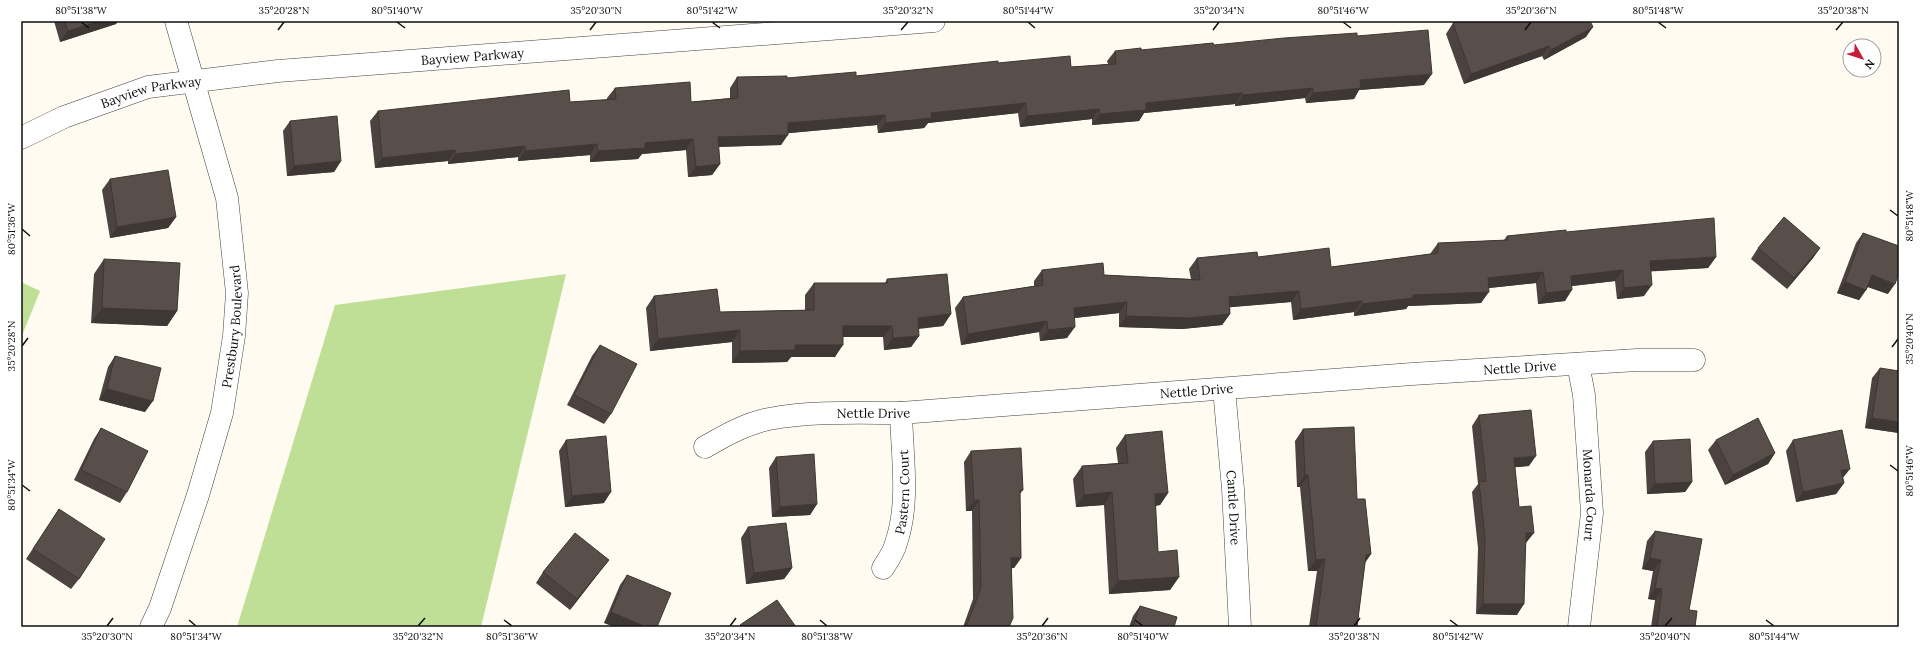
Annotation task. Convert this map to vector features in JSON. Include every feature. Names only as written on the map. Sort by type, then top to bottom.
[{"type":"street","name":"Prestbury Boulevard","points":[[152,627],[160,608],[198,495],[222,413],[234,336],[237,293],[227,198],[176,21]]},
{"type":"street","name":"Bayview Parkway","points":[[21,138],[64,116],[148,87],[278,70],[934,21]]},
{"type":"street","name":"Nettle Drive","points":[[705,447],[730,433],[768,419],[847,412],[901,413],[1412,374],[1637,360],[1694,360]]},
{"type":"street","name":"Monarda Court","points":[[1578,364],[1584,395],[1592,514],[1579,627]]},
{"type":"street","name":"Cantle Drive","points":[[1224,389],[1233,489],[1240,627]]},
{"type":"street","name":"Pastern Court","points":[[884,568],[896,544],[901,520],[903,496],[901,413]]},
{"type":"green space","points":[[566,274],[481,627],[237,627],[335,305]]},
{"type":"green space","points":[[21,282],[40,291],[21,338]]},
{"type":"building","points":[[64,21],[100,21],[68,31]]},
{"type":"building","points":[[1459,21],[1590,21],[1593,27],[1551,50],[1549,46],[1471,74],[1453,23]]},
{"type":"building","points":[[1428,30],[1432,74],[1360,80],[1361,88],[1313,93],[1313,88],[1243,95],[1242,93],[1146,103],[1146,110],[1100,114],[1099,109],[1027,116],[1026,103],[931,113],[932,118],[885,123],[885,115],[788,123],[788,135],[718,137],[720,164],[696,167],[693,139],[645,143],[645,148],[598,151],[597,144],[525,151],[525,146],[456,154],[455,150],[382,158],[378,111],[569,90],[570,102],[616,99],[615,88],[690,82],[691,102],[738,98],[737,77],[787,76],[787,78],[856,72],[856,76],[998,61],[998,63],[1070,56],[1071,67],[1116,64],[1115,51],[1141,48],[1141,50],[1284,38],[1357,33],[1357,36]]},
{"type":"building","points":[[337,116],[341,161],[294,166],[290,121]]},
{"type":"building","points":[[168,170],[176,217],[117,227],[110,179]]},
{"type":"building","points":[[1784,217],[1820,248],[1794,278],[1758,248]]},
{"type":"building","points":[[1714,218],[1716,257],[1650,261],[1652,285],[1624,288],[1623,270],[1571,276],[1572,290],[1546,293],[1543,272],[1488,278],[1489,292],[1413,295],[1413,298],[1362,304],[1362,301],[1301,309],[1299,291],[1229,297],[1230,314],[1190,318],[1126,316],[1127,302],[1074,308],[1075,327],[1048,330],[1047,321],[968,334],[963,297],[1043,285],[1042,270],[1103,263],[1104,275],[1200,280],[1197,258],[1257,252],[1258,257],[1329,248],[1331,267],[1438,253],[1438,243],[1508,240],[1507,236]]},
{"type":"building","points":[[1863,233],[1899,246],[1899,273],[1895,284],[1872,275],[1866,290],[1845,282]]},
{"type":"building","points":[[104,259],[180,263],[177,311],[102,308]]},
{"type":"building","points":[[947,274],[951,314],[918,318],[919,336],[893,338],[892,326],[843,326],[843,345],[795,345],[795,350],[740,351],[740,330],[658,339],[654,296],[717,289],[720,312],[814,310],[814,283],[888,283],[887,279]]},
{"type":"building","points":[[600,345],[637,364],[611,414],[574,395]]},
{"type":"building","points":[[115,356],[161,368],[153,401],[107,389]]},
{"type":"building","points":[[1880,368],[1899,371],[1899,422],[1872,418]]},
{"type":"building","points":[[1531,410],[1536,456],[1514,458],[1519,507],[1531,506],[1534,533],[1526,533],[1524,604],[1483,604],[1485,537],[1479,482],[1486,481],[1479,415]]},
{"type":"building","points":[[1758,418],[1775,453],[1733,475],[1716,440]]},
{"type":"building","points":[[1354,427],[1357,499],[1365,499],[1371,554],[1366,555],[1357,627],[1316,627],[1325,559],[1316,560],[1308,475],[1305,475],[1303,429]]},
{"type":"building","points":[[101,428],[148,451],[127,492],[81,470]]},
{"type":"building","points":[[1842,430],[1850,469],[1841,470],[1844,483],[1803,492],[1793,440]]},
{"type":"building","points":[[1162,431],[1168,493],[1155,494],[1158,552],[1177,550],[1179,577],[1118,581],[1112,492],[1084,495],[1082,466],[1128,463],[1125,435]]},
{"type":"building","points":[[606,436],[611,492],[572,496],[566,440]]},
{"type":"building","points":[[1690,439],[1692,482],[1655,484],[1653,441]]},
{"type":"building","points":[[1021,448],[1023,490],[1020,490],[1021,558],[1011,558],[1013,618],[1009,627],[966,627],[981,588],[979,500],[974,501],[971,451]]},
{"type":"building","points":[[814,454],[817,504],[780,507],[776,457]]},
{"type":"building","points":[[59,509],[105,539],[79,579],[33,549]]},
{"type":"building","points":[[786,523],[792,568],[754,573],[748,527]]},
{"type":"building","points":[[1655,531],[1702,539],[1689,610],[1697,611],[1695,627],[1657,627],[1662,589],[1655,588],[1661,560],[1650,558]]},
{"type":"building","points":[[575,533],[609,560],[577,599],[543,572]]},
{"type":"building","points":[[627,575],[671,593],[657,627],[646,627],[611,612]]},
{"type":"building","points":[[777,600],[796,627],[742,627],[740,625]]},
{"type":"building","points":[[1140,606],[1177,617],[1174,627],[1133,627]]}]
